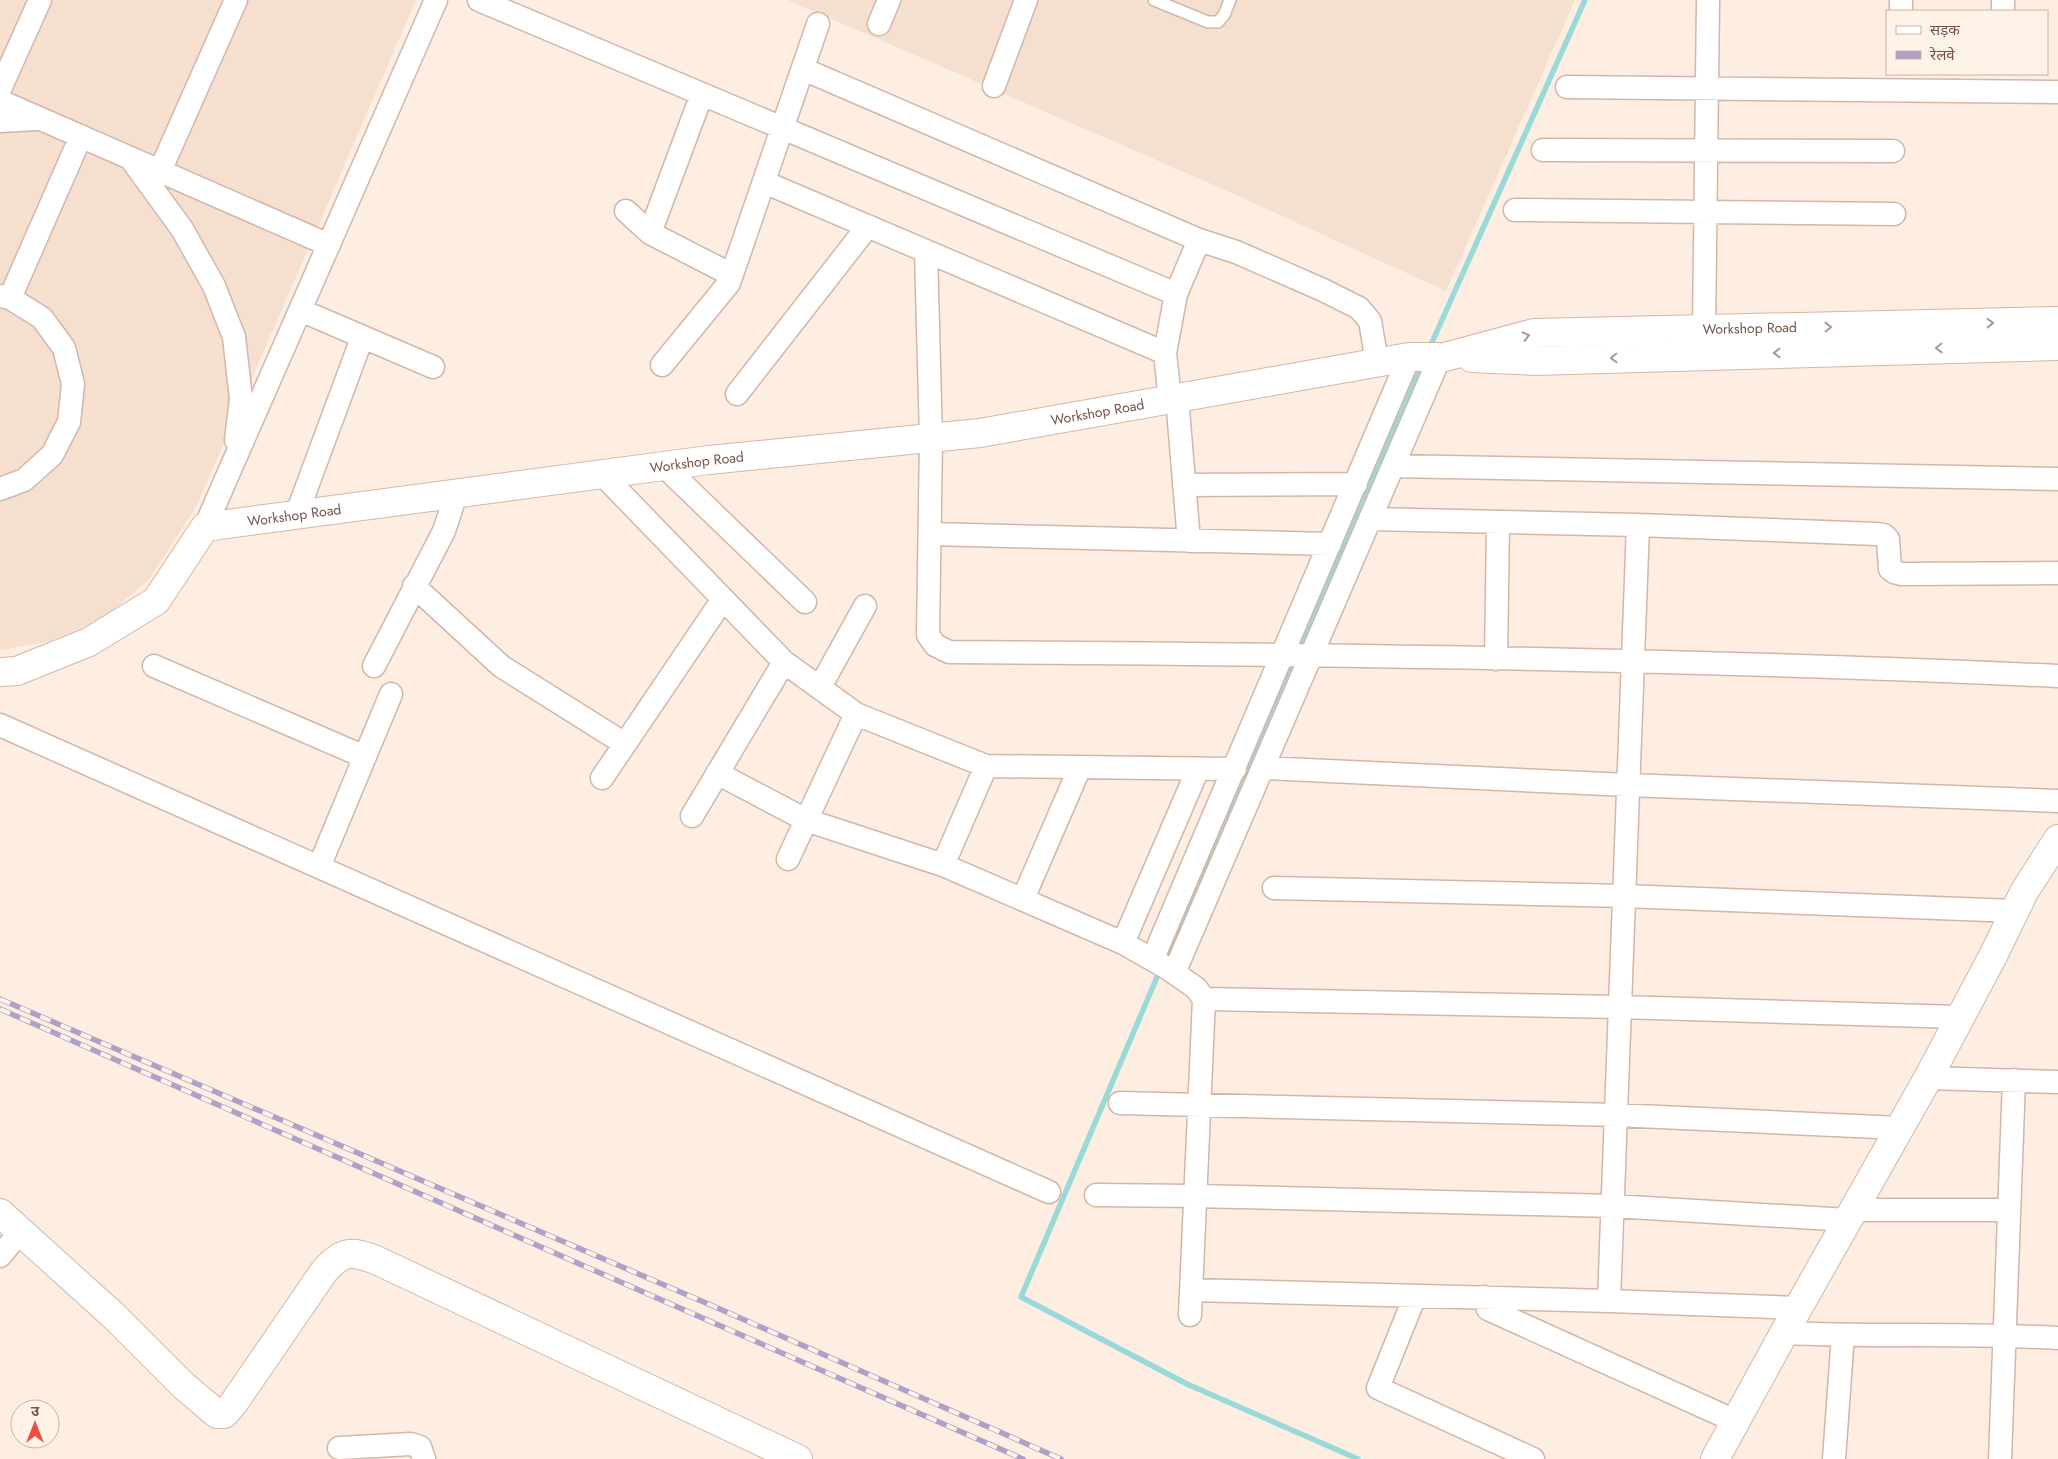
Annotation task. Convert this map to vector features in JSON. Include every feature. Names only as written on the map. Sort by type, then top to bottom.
[{"type":"main road","name":"Workshop Road","points":[[205,527],[709,460],[980,433],[1377,362],[1430,357],[1534,334],[2058,321]]},
{"type":"main road","name":"Workshop Road","points":[[1430,357],[1535,361],[2058,346]]},
{"type":"main road","points":[[0,672],[17,671],[89,642],[156,601],[205,527]]},
{"type":"main road","points":[[1715,1459],[1928,1078],[1993,956],[2024,892],[2058,839]]},
{"type":"main road","points":[[0,1213],[114,1317],[184,1386],[216,1414],[224,1414],[233,1404],[325,1270],[336,1258],[355,1253],[376,1260],[798,1459]]},
{"type":"street","points":[[0,89],[40,0]]},
{"type":"street","points":[[160,171],[236,0]]},
{"type":"street","points":[[205,527],[436,0]]},
{"type":"street","points":[[479,0],[1176,294]]},
{"type":"street","points":[[879,24],[889,0]]},
{"type":"street","points":[[994,86],[1026,0]]},
{"type":"street","points":[[1704,330],[1708,0]]},
{"type":"street","points":[[662,365],[729,284],[818,24]]},
{"type":"street","points":[[803,69],[1199,240],[1236,252],[1323,290],[1358,308],[1370,321],[1377,362]]},
{"type":"street","points":[[1567,87],[1707,88],[1900,82],[2002,82],[2058,92]]},
{"type":"street","points":[[650,233],[702,94]]},
{"type":"street","points":[[0,101],[329,245]]},
{"type":"street","points":[[0,121],[42,119]]},
{"type":"street","points":[[0,489],[24,480],[52,455],[69,422],[73,384],[64,348],[42,318],[5,297],[81,136]]},
{"type":"street","points":[[1543,150],[1893,151]]},
{"type":"street","points":[[130,158],[182,229],[214,286],[234,337],[241,399],[233,463]]},
{"type":"street","points":[[764,182],[1165,353]]},
{"type":"street","points":[[1515,210],[1894,214]]},
{"type":"street","points":[[626,211],[650,233],[732,275]]},
{"type":"street","points":[[737,394],[868,226]]},
{"type":"street","points":[[1189,541],[1174,399],[1165,353],[1176,294],[1199,240]]},
{"type":"street","points":[[926,251],[931,439],[928,636],[935,645],[949,652],[1297,654],[1632,662],[2058,676]]},
{"type":"street","points":[[300,310],[362,338],[433,366]]},
{"type":"street","points":[[296,516],[362,338]]},
{"type":"street","points":[[1163,965],[1235,769],[1370,519],[1392,466],[1430,357]]},
{"type":"street","points":[[1163,965],[1264,768],[1330,544],[1356,484],[1430,357]]},
{"type":"street","points":[[664,466],[805,602]]},
{"type":"street","points":[[1392,466],[2058,479]]},
{"type":"street","points":[[602,474],[784,662],[856,714],[986,766],[1235,769]]},
{"type":"street","points":[[1184,485],[1356,484]]},
{"type":"street","points":[[374,666],[444,531],[456,494]]},
{"type":"street","points":[[1370,519],[1638,525],[1877,534],[1884,535],[1888,539],[1890,569],[1902,574],[2058,573]]},
{"type":"street","points":[[1496,659],[1498,522]]},
{"type":"street","points":[[1609,1301],[1638,525]]},
{"type":"street","points":[[931,534],[1330,544]]},
{"type":"street","points":[[414,586],[501,666],[625,744]]},
{"type":"street","points":[[602,778],[723,599]]},
{"type":"street","points":[[820,687],[865,606]]},
{"type":"street","points":[[692,816],[784,662]]},
{"type":"street","points":[[154,666],[364,757]]},
{"type":"street","points":[[318,867],[391,694]]},
{"type":"street","points":[[788,859],[856,714]]},
{"type":"street","points":[[0,725],[1049,1192]]},
{"type":"street","points":[[943,865],[986,766]]},
{"type":"street","points":[[1023,899],[1080,767]]},
{"type":"street","points":[[1264,768],[1628,785],[2058,801]]},
{"type":"street","points":[[1123,943],[1198,769]]},
{"type":"street","points":[[717,773],[806,820],[943,865],[1123,943],[1163,965],[1196,988],[1204,999],[1190,1315]]},
{"type":"street","points":[[1274,888],[1624,896],[2014,911]]},
{"type":"street","points":[[1204,999],[1620,1007],[1960,1017]]},
{"type":"street","points":[[1928,1078],[2058,1082]]},
{"type":"street","points":[[2000,1459],[2014,1080]]},
{"type":"street","points":[[1120,1103],[1616,1115],[1900,1128]]},
{"type":"street","points":[[1096,1195],[1613,1206],[1851,1215],[2009,1210]]},
{"type":"street","points":[[0,1256],[21,1231]]},
{"type":"street","points":[[1192,1290],[1484,1297],[1799,1308]]},
{"type":"street","points":[[1415,1296],[1378,1388],[1533,1459]]},
{"type":"street","points":[[1484,1297],[1488,1309],[1735,1421]]},
{"type":"street","points":[[1784,1333],[2006,1335],[2058,1338]]},
{"type":"street","points":[[1834,1459],[1843,1335]]},
{"type":"street","points":[[340,1448],[410,1444],[420,1447],[424,1459]]},
{"type":"lane","points":[[1154,0],[1208,22],[1218,22],[1224,15],[1230,0]]},
{"type":"shaded area","points":[[0,0],[416,0],[197,505],[150,578],[102,620],[47,642],[0,650]]},
{"type":"shaded area","points":[[788,0],[1575,0],[1446,291],[1223,189]]},
{"type":"waterway","points":[[1429,349],[1585,0]]},
{"type":"waterway","points":[[1298,649],[1422,365]]},
{"type":"waterway","points":[[1164,962],[1293,660]]},
{"type":"waterway","points":[[1160,970],[1021,1297],[1187,1384],[1358,1459]]},
{"type":"railway","points":[[0,999],[713,1306],[1061,1459]]},
{"type":"railway","points":[[0,1009],[1023,1459]]}]
